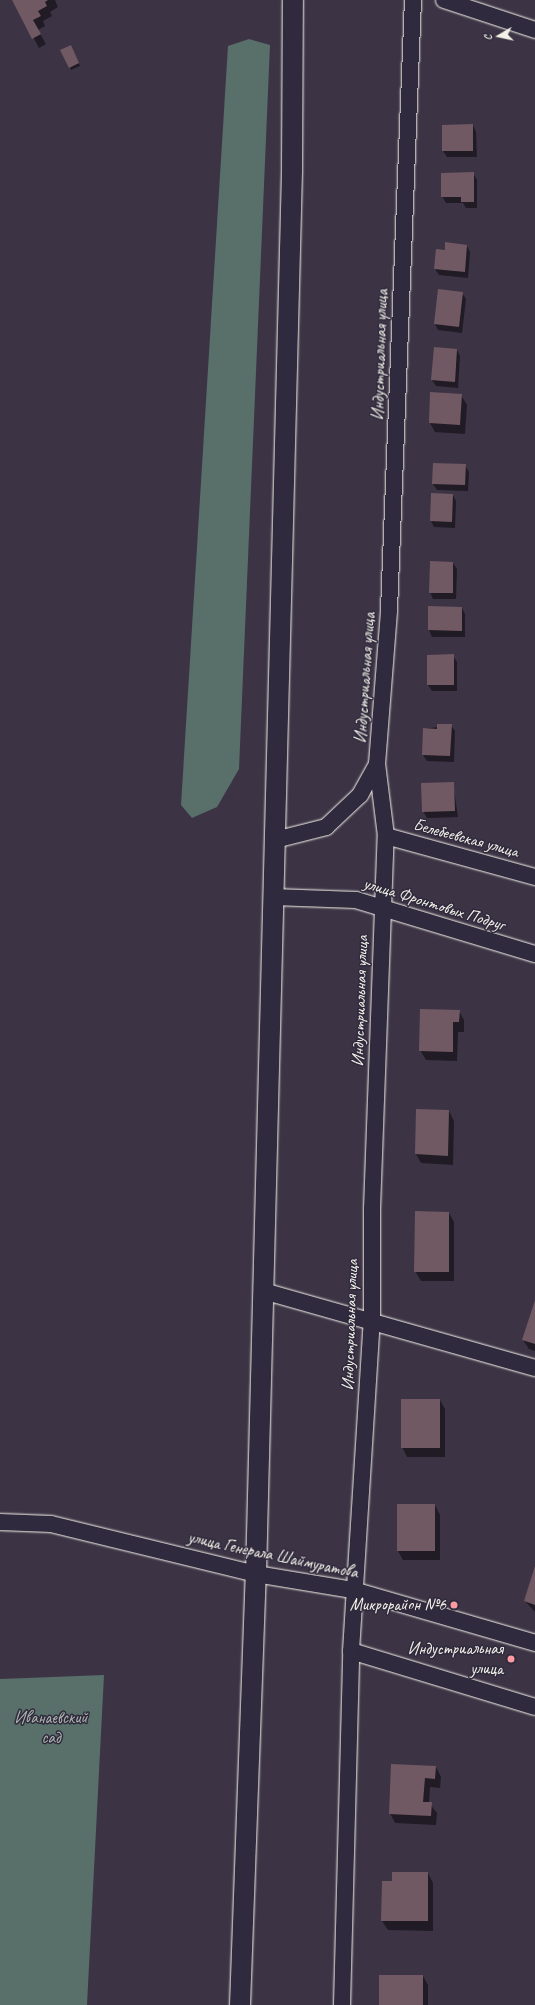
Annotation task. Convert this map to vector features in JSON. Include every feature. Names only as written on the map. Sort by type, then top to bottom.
[{"type":"street","points":[[240,2005],[256,1574],[292,170],[293,0]]},
{"type":"street","name":"Индустриальная улица","points":[[342,2005],[350,1651],[372,1320],[382,909],[386,836],[377,764],[389,610],[413,0]]},
{"type":"street","points":[[448,0],[535,30]]},
{"type":"street","points":[[275,840],[326,827],[360,795],[377,764]]},
{"type":"street","name":"Белебеевская улица","points":[[386,836],[535,877]]},
{"type":"street","name":"улица Фронтовых Подруг","points":[[273,897],[356,900],[535,954]]},
{"type":"street","points":[[263,1291],[372,1320],[535,1368]]},
{"type":"street","name":"улица Генерала Шаймуратова","points":[[0,1522],[51,1524],[256,1574],[353,1590],[535,1643]]},
{"type":"street","points":[[350,1651],[535,1707]]},
{"type":"green space","points":[[249,39],[270,45],[239,769],[217,807],[192,818],[181,805],[228,46]]},
{"type":"green space","name":"Иванаевский сад","points":[[104,1675],[87,2005],[0,2005],[0,1679]]},
{"type":"building","points":[[12,0],[48,0],[45,2],[47,6],[38,11],[41,16],[33,20],[41,34],[32,39]]},
{"type":"building","points":[[71,45],[79,63],[69,68],[60,50]]},
{"type":"building","points":[[473,124],[473,151],[442,151],[442,125]]},
{"type":"building","points":[[474,172],[474,202],[461,202],[461,197],[441,197],[441,173]]},
{"type":"building","points":[[445,242],[467,245],[465,272],[434,269],[436,249],[445,250]]},
{"type":"building","points":[[438,289],[463,292],[459,327],[434,324]]},
{"type":"building","points":[[434,347],[457,349],[455,382],[431,380]]},
{"type":"building","points":[[430,392],[462,394],[460,425],[429,423]]},
{"type":"building","points":[[433,463],[466,464],[465,485],[432,484]]},
{"type":"building","points":[[431,493],[453,494],[452,522],[430,521]]},
{"type":"building","points":[[430,561],[453,562],[453,593],[429,593]]},
{"type":"building","points":[[428,606],[462,607],[462,631],[428,630]]},
{"type":"building","points":[[454,654],[454,685],[427,685],[427,655]]},
{"type":"building","points":[[437,724],[452,724],[450,756],[422,755],[423,728],[437,729]]},
{"type":"building","points":[[454,782],[455,811],[422,812],[421,783]]},
{"type":"building","points":[[420,1009],[460,1010],[459,1022],[453,1022],[453,1052],[419,1051]]},
{"type":"building","points":[[416,1109],[449,1110],[448,1156],[415,1154]]},
{"type":"building","points":[[415,1211],[449,1212],[449,1272],[414,1272]]},
{"type":"building","points":[[535,1300],[535,1344],[522,1340]]},
{"type":"building","points":[[401,1399],[440,1399],[440,1448],[401,1448]]},
{"type":"building","points":[[397,1504],[435,1504],[435,1551],[397,1551]]},
{"type":"building","points":[[535,1566],[535,1605],[524,1601]]},
{"type":"building","points":[[391,1764],[436,1766],[435,1779],[425,1778],[423,1802],[432,1802],[431,1816],[389,1814]]},
{"type":"building","points":[[392,1872],[428,1872],[428,1921],[381,1921],[382,1881],[392,1881]]},
{"type":"building","points":[[379,1975],[423,1975],[423,2005],[379,2005]]},
{"type":"place","name":"Микрорайон №6","points":[[454,1605]]},
{"type":"place","name":"Индустриальная улица","points":[[511,1659]]}]
